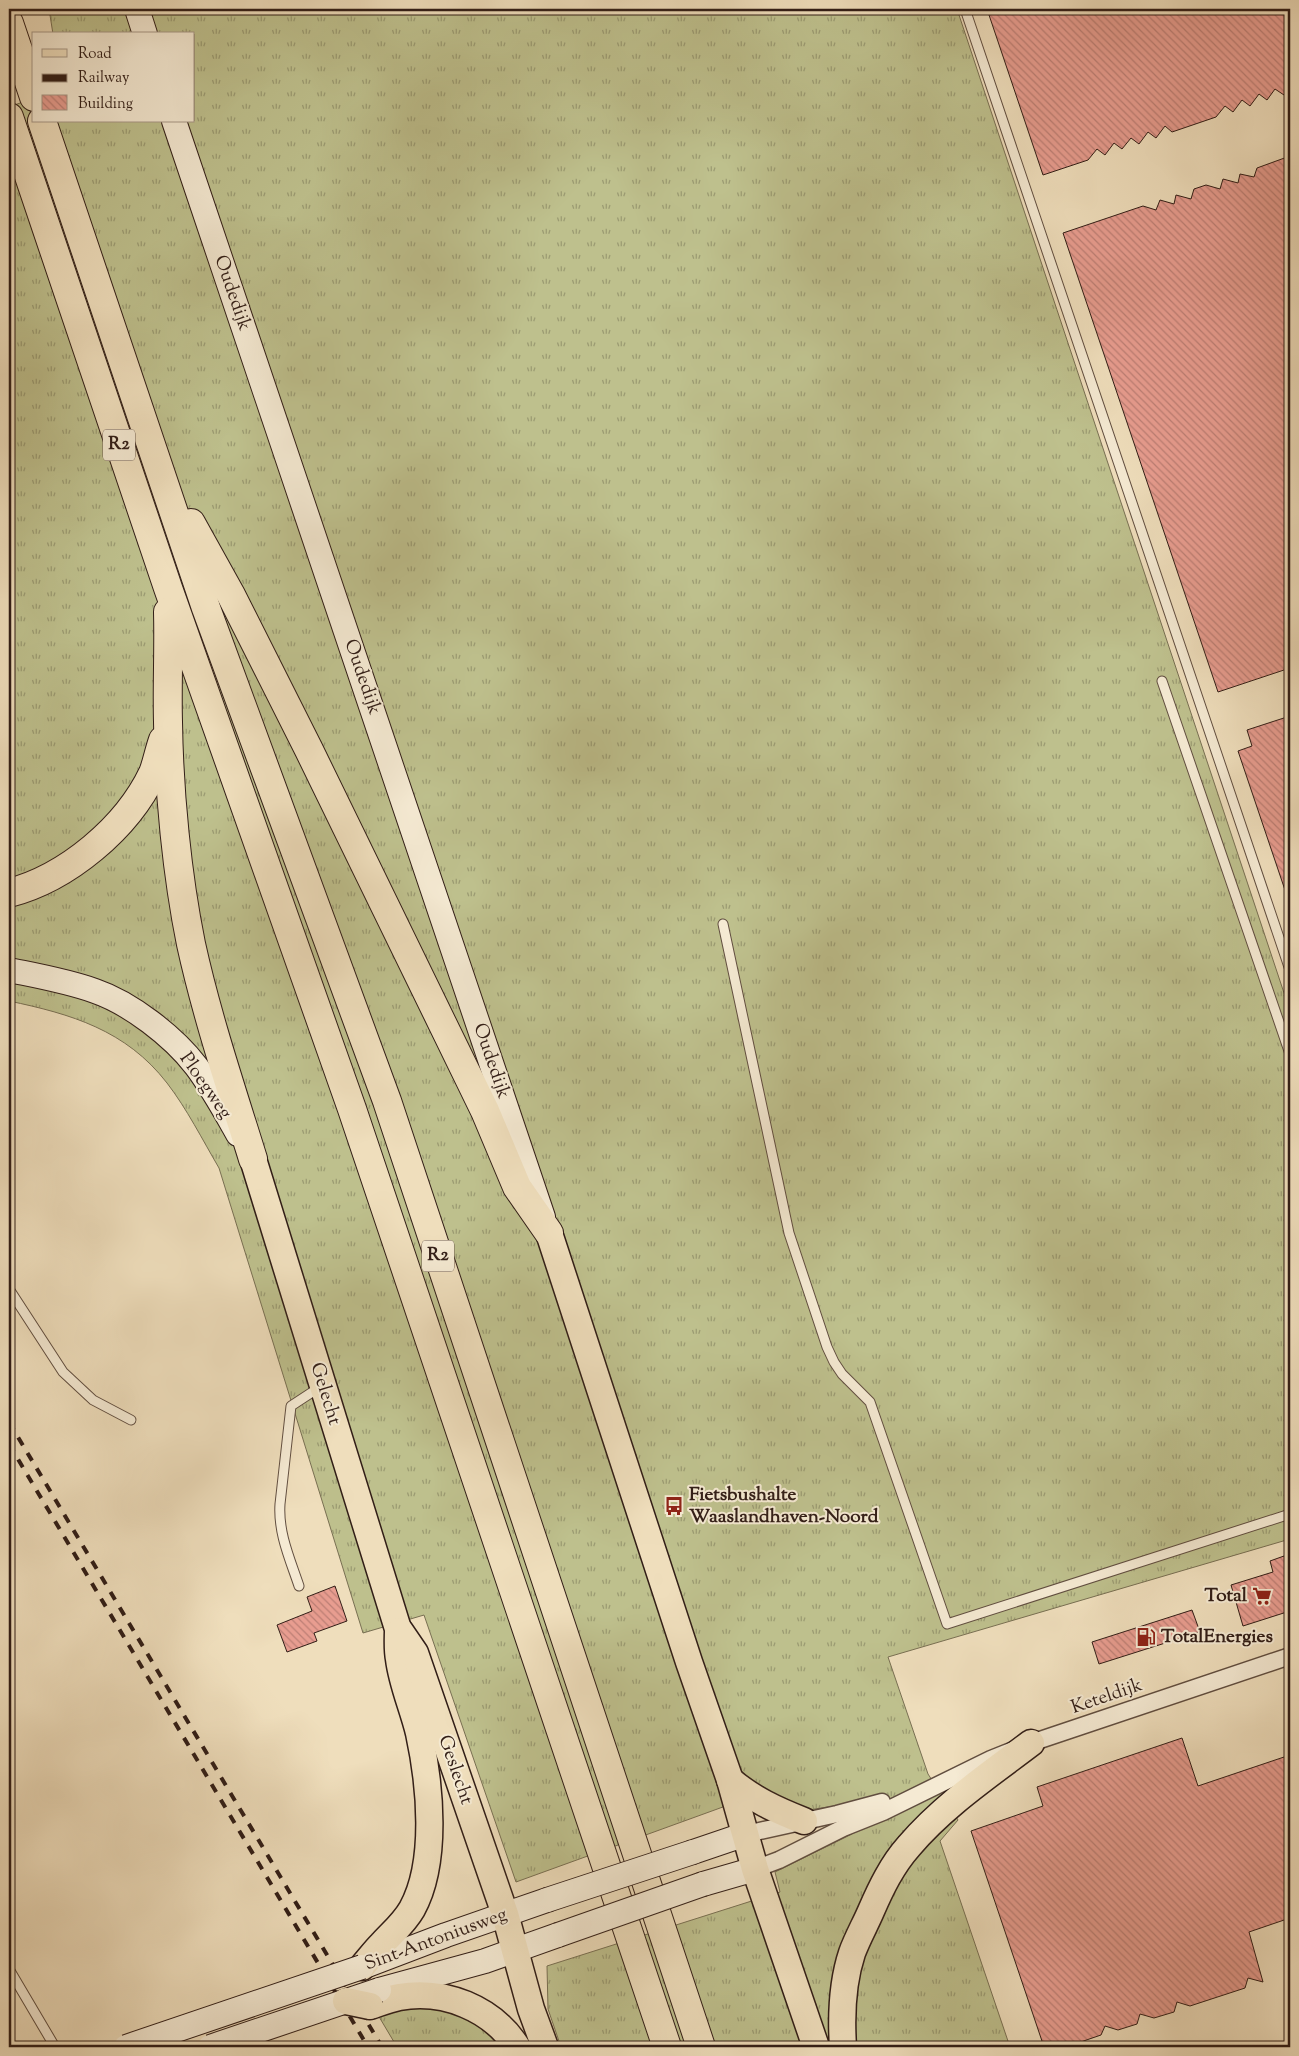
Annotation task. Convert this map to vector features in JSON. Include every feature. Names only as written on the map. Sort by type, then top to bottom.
[{"type":"highway","points":[[9,23],[32,91]]},
{"type":"highway","name":"R2","points":[[9,117],[168,588],[355,1118],[667,2047]]},
{"type":"highway","name":"R2","points":[[42,122],[206,608],[390,1110],[701,2047]]},
{"type":"highway","name":"R2","points":[[161,470],[231,595],[309,750],[485,1111],[517,1187],[549,1233]]},
{"type":"highway","name":"R2","points":[[168,588],[168,722],[172,798],[179,865],[191,943],[204,997],[253,1159]]},
{"type":"highway","name":"R2","points":[[9,893],[35,884],[59,872],[99,844],[131,808],[153,773],[168,722]]},
{"type":"main road","name":"Gelecht","points":[[253,1159],[398,1628]]},
{"type":"main road","points":[[549,1233],[689,1662],[730,1780],[755,1869],[816,2047]]},
{"type":"main road","points":[[362,1967],[382,1943],[399,1928],[411,1910],[422,1888],[426,1862],[428,1828],[427,1783],[418,1733],[398,1659],[398,1628]]},
{"type":"main road","name":"Geslecht","points":[[398,1628],[415,1653],[506,1914],[531,2009],[545,2047]]},
{"type":"main road","points":[[843,2047],[841,2022],[845,1984],[852,1954],[888,1875],[908,1846],[935,1818],[963,1794],[1031,1743]]},
{"type":"main road","points":[[730,1780],[745,1793],[763,1804],[804,1821]]},
{"type":"main road","points":[[346,2001],[370,2006],[382,1996],[399,1998],[421,1995],[446,1997],[468,2005],[492,2021],[517,2047]]},
{"type":"street","points":[[137,9],[144,32]]},
{"type":"street","name":"Oudedijk","points":[[174,122],[549,1233]]},
{"type":"street","name":"Ploegweg","points":[[9,970],[55,979],[96,992],[122,1004],[154,1025],[194,1064],[211,1087],[253,1159]]},
{"type":"street","name":"Keteldijk","points":[[755,1869],[779,1860],[843,1828],[883,1812],[991,1759],[1031,1743],[1289,1657]]},
{"type":"street","name":"Keteldijk","points":[[746,1834],[873,1805],[943,1782]]},
{"type":"street","name":"Sint-Antoniusweg","points":[[126,2047],[362,1967],[546,1900],[746,1834]]},
{"type":"street","name":"Sint-Antoniusweg","points":[[382,1996],[704,1884],[755,1869]]},
{"type":"street","points":[[210,2047],[346,2001]]},
{"type":"lane","points":[[965,9],[1290,970]]},
{"type":"lane","points":[[1162,681],[1290,1054]]},
{"type":"lane","points":[[723,924],[788,1233],[826,1347],[842,1374],[870,1402],[947,1624],[1290,1514]]},
{"type":"lane","points":[[9,1289],[62,1372],[93,1400],[131,1420]]},
{"type":"lane","points":[[299,1586],[281,1534],[278,1519],[284,1465],[291,1406],[322,1386]]},
{"type":"lane","points":[[9,1968],[55,2047]]},
{"type":"green space","points":[[49,9],[328,9],[329,11],[337,9],[957,9],[1290,1011],[1290,1539],[888,1657],[928,1774],[958,1820],[940,1841],[1010,2047],[561,2047],[548,2009],[547,1966],[780,1892],[775,1872],[852,1834],[841,1805],[802,1811],[767,1791],[516,1882],[424,1615],[363,1633],[219,1168],[194,1124],[167,1083],[151,1065],[115,1037],[75,1019],[9,1001],[9,107],[32,99],[32,122],[195,122],[195,32],[53,32]]},
{"type":"green space","points":[[421,2004],[464,2013],[505,2047],[397,2047],[378,2015]]},
{"type":"building","points":[[987,9],[1290,9],[1290,86],[1284,95],[1275,89],[1267,100],[1259,94],[1250,106],[1242,100],[1233,112],[1225,106],[1216,117],[1172,132],[1165,126],[1156,138],[1148,132],[1139,144],[1131,138],[1122,149],[1114,143],[1105,155],[1097,149],[1088,160],[1043,175]]},
{"type":"building","points":[[1290,156],[1290,668],[1218,692],[1063,233],[1143,206],[1156,210],[1160,200],[1174,204],[1176,195],[1191,199],[1194,189],[1206,185],[1220,189],[1223,179],[1238,183],[1240,174],[1254,177],[1257,168]]},
{"type":"building","points":[[1290,716],[1290,899],[1288,899],[1238,751],[1252,746],[1247,730]]},
{"type":"building","name":"Total","points":[[1284,1556],[1290,1575],[1290,1611],[1243,1626],[1231,1585],[1273,1572],[1270,1561]]},
{"type":"building","points":[[335,1586],[347,1621],[314,1633],[317,1641],[287,1652],[277,1625],[312,1611],[307,1597]]},
{"type":"building","name":"TotalEnergies","points":[[1192,1610],[1200,1632],[1099,1664],[1092,1642]]},
{"type":"building","points":[[1182,1738],[1198,1786],[1290,1755],[1290,1918],[1249,1932],[1263,1982],[1248,1978],[1245,1988],[1190,2006],[1177,2002],[1174,2012],[1154,2018],[1140,2014],[1137,2024],[1118,2030],[1105,2026],[1101,2035],[1066,2047],[1044,2047],[971,1831],[1043,1806],[1037,1787]]},
{"type":"railway","points":[[9,1422],[382,2047]]},
{"type":"railway","points":[[9,1444],[368,2047]]},
{"type":"place","name":"Fietsbushalte Waaslandhaven-Noord","points":[[674,1506]]},
{"type":"place","name":"Total","points":[[1262,1596]]},
{"type":"place","name":"TotalEnergies","points":[[1146,1637]]}]
